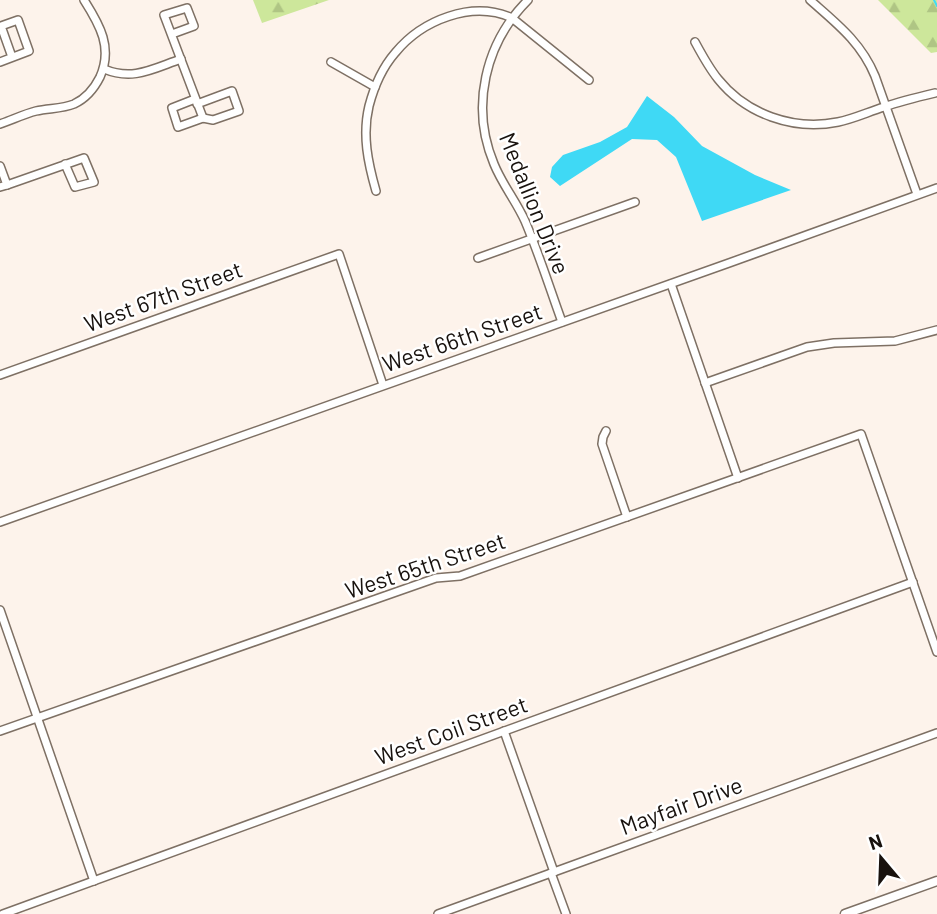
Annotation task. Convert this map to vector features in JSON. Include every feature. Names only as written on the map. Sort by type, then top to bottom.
[{"type":"street","points":[[0,124],[37,111],[66,107],[82,100],[95,88],[104,69],[104,35],[84,0]]},
{"type":"street","name":"Medallion Drive","points":[[528,0],[500,37],[488,65],[483,94],[483,118],[492,160],[522,214],[562,323]]},
{"type":"street","points":[[810,0],[846,31],[870,66],[917,194]]},
{"type":"street","points":[[376,191],[366,140],[368,113],[375,87],[386,65],[405,42],[444,15],[466,7],[495,9],[512,18],[589,80]]},
{"type":"street","points":[[172,34],[194,26],[187,8],[164,15],[202,118]]},
{"type":"street","points":[[0,62],[29,51],[18,20],[1,26],[12,57]]},
{"type":"street","points":[[695,42],[711,69],[728,90],[769,117],[795,123],[808,125],[844,121],[885,106],[936,93]]},
{"type":"street","points":[[104,69],[116,74],[130,75],[181,59]]},
{"type":"street","points":[[331,62],[375,87]]},
{"type":"street","points":[[232,91],[239,111],[213,120],[202,118],[178,127],[172,108],[232,91]]},
{"type":"street","points":[[0,166],[3,186],[65,164],[83,158],[94,182],[75,187],[65,164]]},
{"type":"street","name":"West 66th Street","points":[[0,522],[937,188]]},
{"type":"street","points":[[478,258],[635,202]]},
{"type":"street","name":"West 67th Street","points":[[0,375],[338,254],[383,385]]},
{"type":"street","points":[[671,284],[738,478]]},
{"type":"street","points":[[705,383],[807,347],[834,343],[895,341],[937,330]]},
{"type":"street","points":[[606,431],[602,443],[627,517]]},
{"type":"street","name":"West 65th Street","points":[[0,732],[436,578],[460,576],[861,434],[913,582]]},
{"type":"street","points":[[913,582],[937,652]]},
{"type":"street","name":"West Coil Street","points":[[3,914],[913,582]]},
{"type":"street","points":[[0,610],[94,881]]},
{"type":"street","points":[[926,619],[937,615]]},
{"type":"street","points":[[504,731],[566,914]]},
{"type":"street","name":"Mayfair Drive","points":[[438,914],[937,733]]},
{"type":"street","points":[[845,914],[937,881]]},
{"type":"green space","points":[[253,0],[329,0],[262,23]]},
{"type":"green space","points":[[878,0],[937,0],[937,52],[931,53]]},
{"type":"water","points":[[647,96],[674,117],[702,146],[755,175],[791,190],[702,221],[676,157],[657,140],[632,139],[560,186],[550,177],[552,167],[563,155],[600,142],[627,127]]},
{"type":"waterway","points":[[934,0],[937,6]]}]
